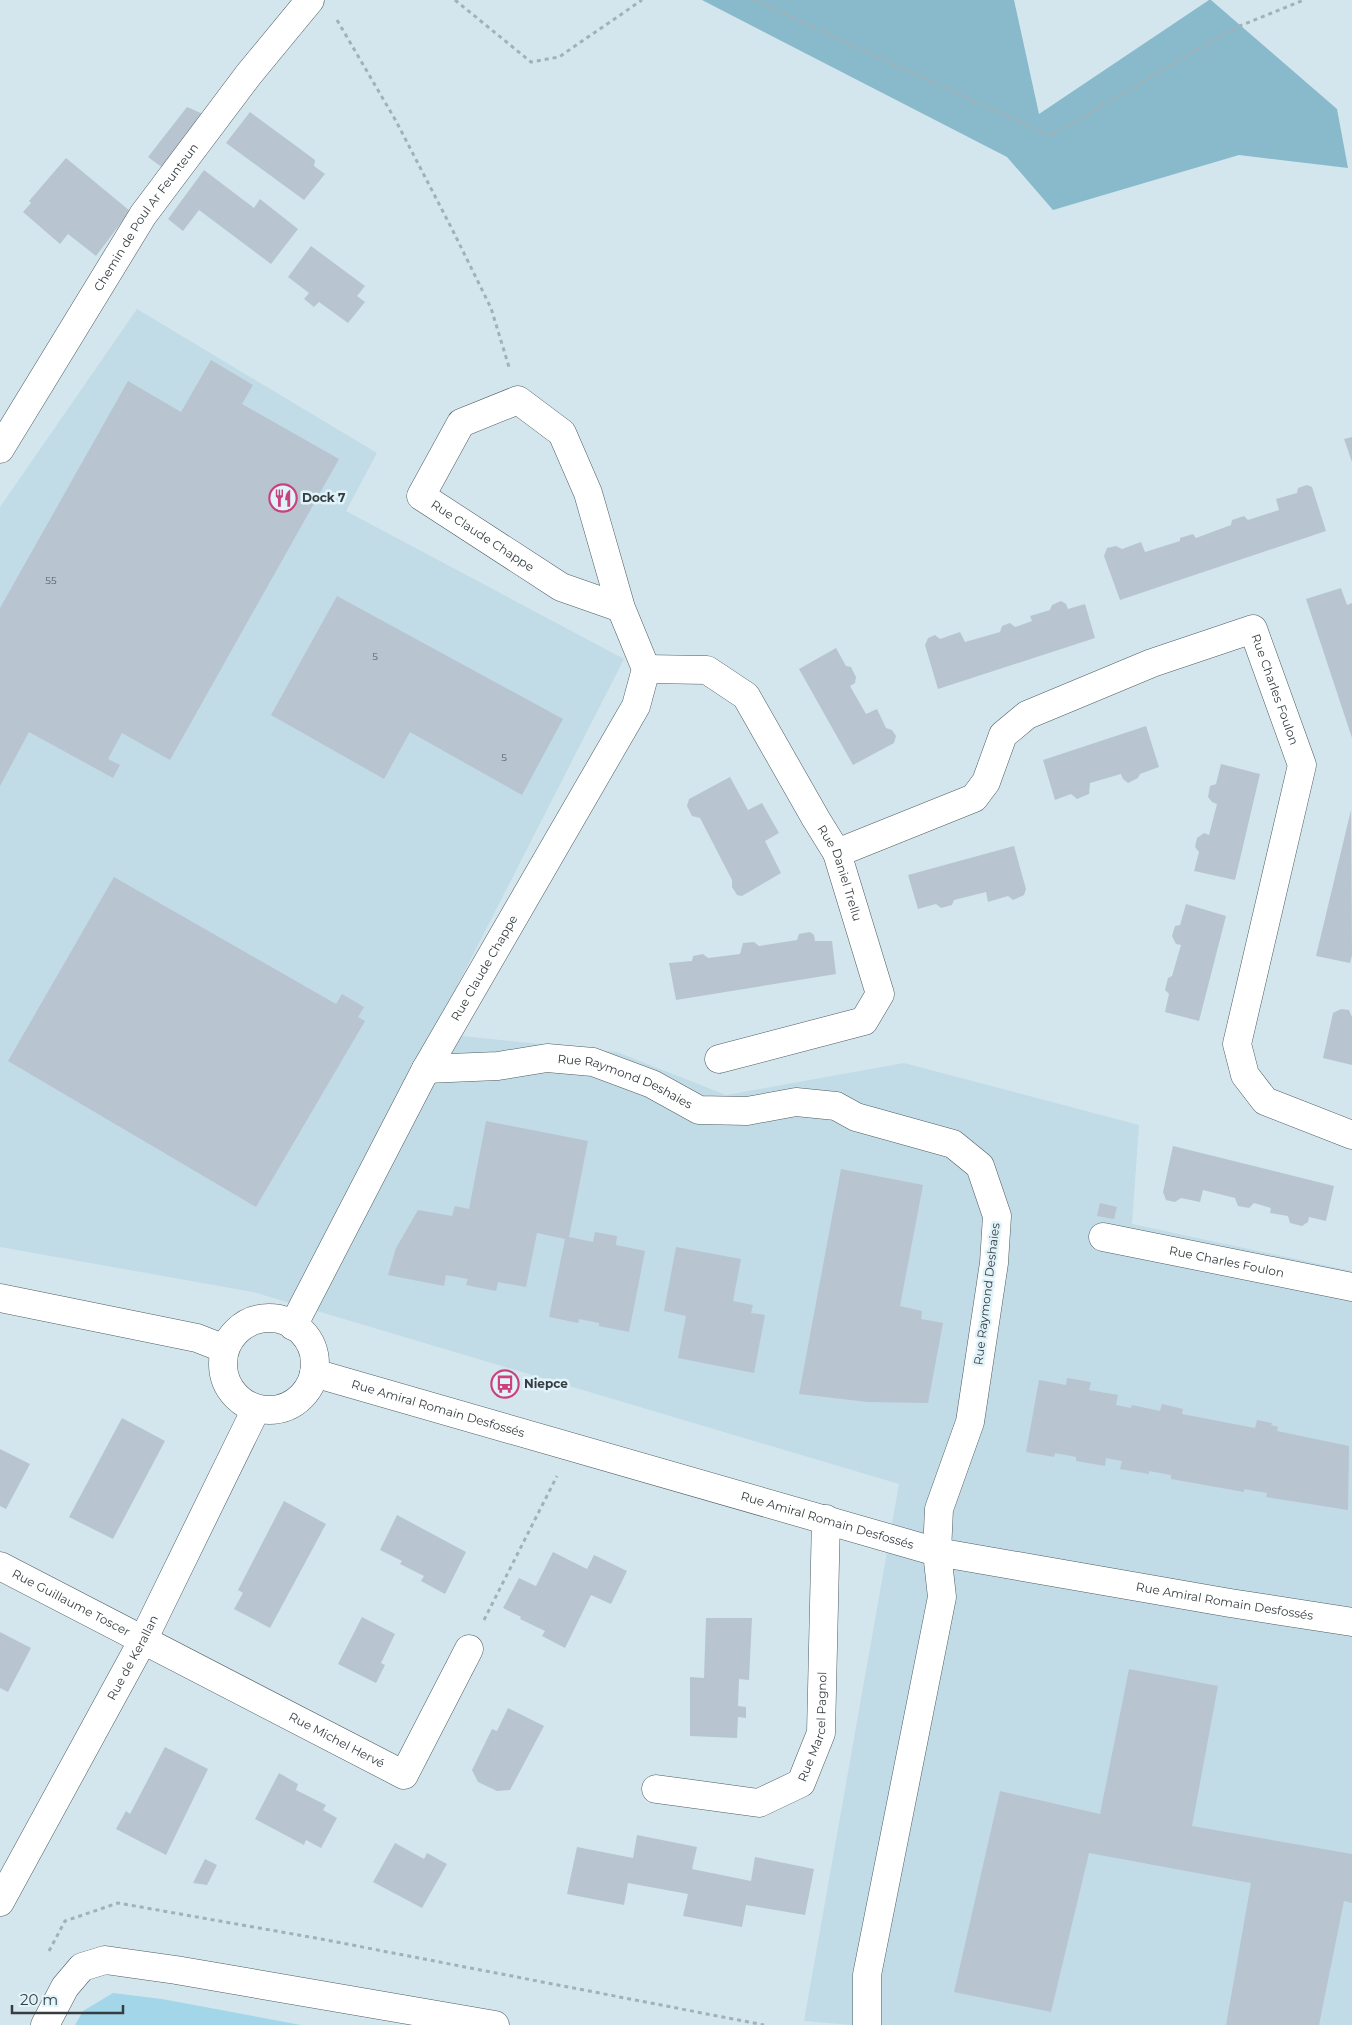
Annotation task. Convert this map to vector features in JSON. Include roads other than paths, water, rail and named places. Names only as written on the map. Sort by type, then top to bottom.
[{"type":"street","name":"Chemin de Poul Ar Feunteun","points":[[0,449],[143,214],[249,74],[310,0]]},
{"type":"street","name":"Rue Claude Chappe","points":[[518,400],[562,433],[588,494],[622,608],[561,587],[421,496],[461,423],[518,400]]},
{"type":"street","points":[[622,608],[646,669]]},
{"type":"street","name":"Rue Charles Foulon","points":[[838,852],[974,798],[986,782],[1003,735],[1027,715],[1152,663],[1253,629],[1302,765],[1237,1044],[1246,1076],[1265,1101],[1352,1135]]},
{"type":"street","name":"Rue Claude Chappe","points":[[293,1326],[426,1069],[636,706],[646,669]]},
{"type":"street","name":"Rue Daniel Trellu","points":[[646,669],[707,670],[746,696],[816,819],[838,852],[880,994],[864,1021],[719,1059]]},
{"type":"street","name":"Rue Raymond Deshaies","points":[[426,1069],[498,1066],[547,1058],[593,1062],[652,1084],[699,1110],[747,1111],[796,1102],[836,1106],[856,1117],[953,1144],[980,1166],[997,1216],[994,1263],[970,1422],[939,1509],[937,1552],[942,1597],[866,1975],[867,2025]]},
{"type":"street","name":"Rue Charles Foulon","points":[[1103,1237],[1352,1287]]},
{"type":"street","points":[[0,1298],[197,1338],[225,1349]]},
{"type":"street","points":[[267,1318],[281,1320],[293,1326],[304,1335],[311,1346],[314,1359],[314,1373],[310,1384],[303,1395],[293,1403],[281,1408],[269,1410],[256,1409],[244,1404],[228,1385],[224,1373],[225,1349],[232,1337],[241,1327],[267,1318]]},
{"type":"street","name":"Rue Amiral Romain Desfossés","points":[[314,1373],[937,1552],[1230,1604],[1352,1622]]},
{"type":"street","name":"Rue de Kerallan","points":[[0,1902],[143,1640],[256,1409]]},
{"type":"street","name":"Rue Marcel Pagnol","points":[[656,1789],[759,1803],[801,1783],[822,1733],[826,1519]]},
{"type":"street","name":"Rue Guillaume Toscer","points":[[0,1566],[143,1640]]},
{"type":"street","name":"Rue Michel Hervé","points":[[143,1640],[404,1775],[469,1649]]},
{"type":"street","points":[[45,2025],[65,1987],[82,1967],[105,1960],[176,1970],[496,2025]]},
{"type":"place","name":"Dock 7","points":[[283,498]]},
{"type":"place","name":"Niepce","points":[[505,1384]]}]
